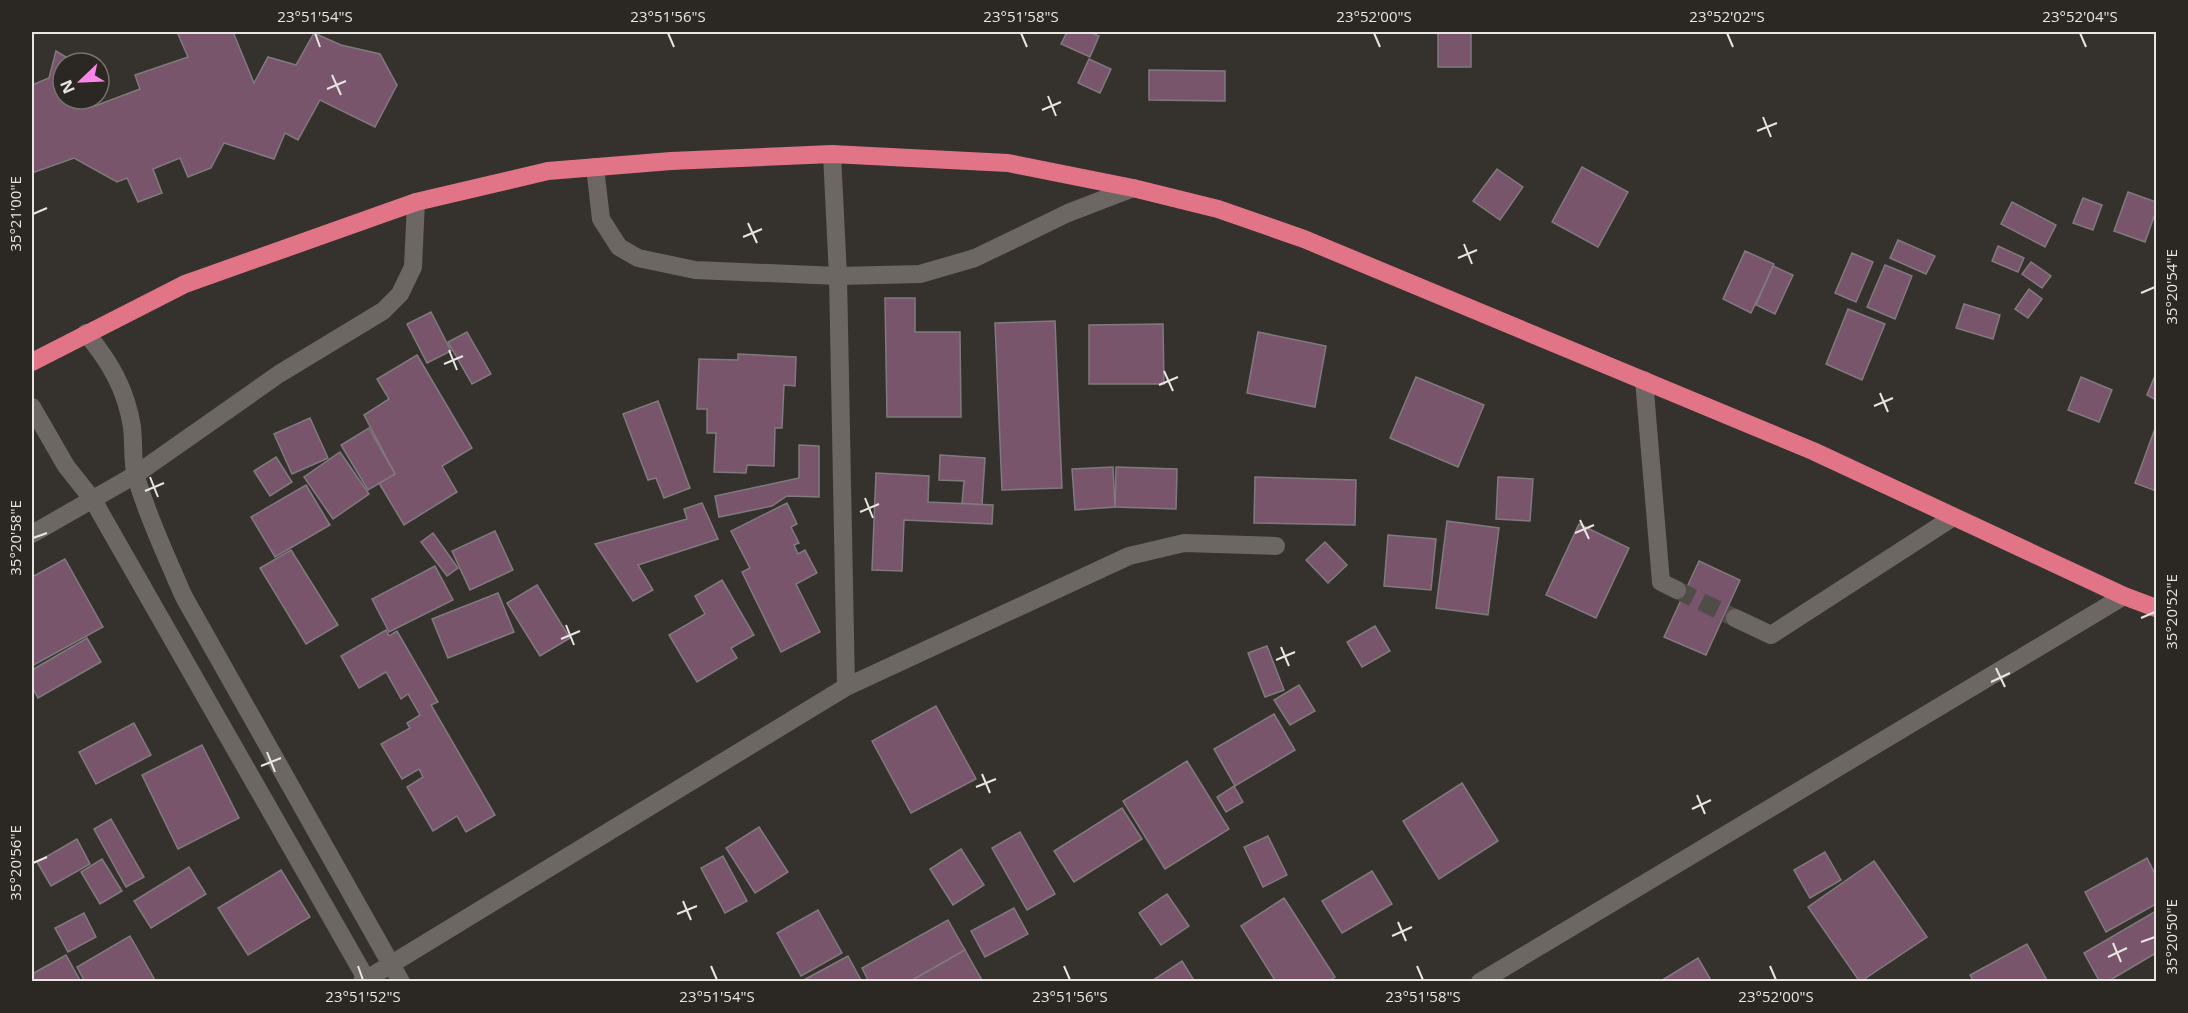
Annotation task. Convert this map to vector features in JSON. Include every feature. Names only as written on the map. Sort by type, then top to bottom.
[{"type":"highway","points":[[32,362],[185,284],[416,202],[548,171],[832,154],[1008,163],[1133,188],[1218,209],[1304,239],[1813,451],[1952,518],[2124,596],[2157,608]]},
{"type":"street","points":[[832,154],[838,276],[846,687]]},
{"type":"street","points":[[595,167],[601,219],[619,246],[638,258],[695,270],[838,276],[920,274],[964,261],[1068,213],[1133,188]]},
{"type":"street","points":[[32,534],[135,475],[279,374],[383,311],[400,294],[413,267],[416,202]]},
{"type":"street","points":[[86,333],[110,362],[122,388],[132,426],[135,475],[184,597],[401,981]]},
{"type":"street","points":[[1644,380],[1661,582],[1677,590]]},
{"type":"street","points":[[32,407],[66,466],[93,500],[365,981],[846,687],[1129,555],[1184,543],[1276,546]]},
{"type":"street","points":[[1735,618],[1772,635],[1952,518]]},
{"type":"street","points":[[1480,981],[2124,596]]},
{"type":"building","points":[[177,32],[233,32],[254,83],[268,57],[296,65],[314,33],[341,45],[380,54],[397,85],[375,127],[320,100],[298,140],[285,133],[274,159],[224,143],[211,168],[188,177],[180,158],[153,169],[162,193],[138,202],[127,178],[117,182],[74,158],[32,173],[32,85],[49,78],[51,70],[51,111],[111,111],[111,100],[140,89],[135,75],[188,57]]},
{"type":"building","points":[[1067,32],[1089,32],[1099,36],[1090,57],[1061,44]]},
{"type":"building","points":[[1438,32],[1471,32],[1471,67],[1438,67]]},
{"type":"building","points":[[1089,59],[1111,69],[1100,93],[1078,83]]},
{"type":"building","points":[[1149,70],[1225,71],[1225,101],[1149,100]]},
{"type":"building","points":[[1582,167],[1628,192],[1598,247],[1552,222]]},
{"type":"building","points":[[1497,169],[1523,187],[1500,220],[1473,201]]},
{"type":"building","points":[[2128,192],[2156,202],[2156,211],[2145,242],[2114,231]]},
{"type":"building","points":[[2083,198],[2102,205],[2093,230],[2073,223]]},
{"type":"building","points":[[2012,202],[2056,225],[2045,247],[2001,224]]},
{"type":"building","points":[[1898,240],[1935,256],[1926,274],[1890,258]]},
{"type":"building","points":[[1998,246],[2024,258],[2018,272],[1992,261]]},
{"type":"building","points":[[1745,251],[1774,264],[1751,313],[1723,299]]},
{"type":"building","points":[[1852,253],[1873,262],[1856,302],[1835,293]]},
{"type":"building","points":[[2031,262],[2051,276],[2042,288],[2022,274]]},
{"type":"building","points":[[1885,265],[1912,276],[1895,319],[1867,307]]},
{"type":"building","points":[[1773,266],[1793,275],[1775,314],[1756,305]]},
{"type":"building","points":[[2029,289],[2042,299],[2028,318],[2015,309]]},
{"type":"building","points":[[885,298],[915,298],[915,332],[960,332],[961,417],[887,417]]},
{"type":"building","points":[[1964,304],[2000,315],[1993,339],[1956,328]]},
{"type":"building","points":[[1848,309],[1885,324],[1862,380],[1826,364]]},
{"type":"building","points":[[431,312],[451,351],[427,363],[407,324]]},
{"type":"building","points":[[1055,321],[1062,488],[1002,490],[995,323]]},
{"type":"building","points":[[1163,324],[1164,384],[1089,384],[1089,325]]},
{"type":"building","points":[[467,332],[491,374],[472,384],[448,342]]},
{"type":"building","points":[[1258,332],[1326,346],[1315,407],[1247,393]]},
{"type":"building","points":[[738,354],[796,357],[795,386],[784,385],[782,428],[775,428],[774,466],[747,465],[746,473],[714,472],[716,433],[707,433],[707,409],[697,409],[699,359],[738,360]]},
{"type":"building","points":[[417,355],[472,448],[442,466],[457,492],[404,525],[379,483],[395,474],[364,415],[389,399],[377,379]]},
{"type":"building","points":[[1416,377],[1484,405],[1458,467],[1390,438]]},
{"type":"building","points":[[2081,377],[2112,390],[2099,422],[2068,410]]},
{"type":"building","points":[[2154,378],[2156,379],[2156,400],[2147,395]]},
{"type":"building","points":[[658,401],[690,488],[664,498],[656,478],[648,480],[623,414]]},
{"type":"building","points":[[310,418],[328,458],[292,474],[274,434]]},
{"type":"building","points":[[2156,426],[2156,491],[2135,483]]},
{"type":"building","points":[[369,428],[395,474],[368,490],[341,445]]},
{"type":"building","points":[[799,445],[819,446],[819,497],[787,496],[772,506],[719,517],[715,496],[799,478]]},
{"type":"building","points":[[340,452],[369,494],[333,519],[304,477]]},
{"type":"building","points":[[940,455],[985,458],[982,505],[962,503],[964,481],[939,480]]},
{"type":"building","points":[[276,457],[292,482],[270,496],[254,471]]},
{"type":"building","points":[[1113,467],[1115,507],[1075,510],[1072,469]]},
{"type":"building","points":[[1116,467],[1177,469],[1176,509],[1115,507]]},
{"type":"building","points":[[876,473],[929,476],[928,502],[993,505],[992,524],[904,520],[902,571],[872,570]]},
{"type":"building","points":[[1255,477],[1356,480],[1355,525],[1254,523]]},
{"type":"building","points":[[1498,477],[1533,479],[1530,521],[1496,519]]},
{"type":"building","points":[[306,485],[330,525],[275,557],[251,517]]},
{"type":"building","points":[[702,503],[718,539],[638,565],[653,590],[633,601],[595,544],[687,519],[684,509]]},
{"type":"building","points":[[787,503],[797,524],[791,527],[799,543],[794,545],[798,554],[805,550],[817,573],[796,584],[820,632],[781,652],[742,572],[750,568],[731,531]]},
{"type":"building","points":[[1447,521],[1499,528],[1488,615],[1436,608]]},
{"type":"building","points":[[1579,524],[1629,548],[1596,618],[1546,595]]},
{"type":"building","points":[[495,531],[513,570],[470,590],[452,551]]},
{"type":"building","points":[[433,533],[458,568],[447,576],[421,542]]},
{"type":"building","points":[[1388,535],[1436,539],[1431,590],[1384,586]]},
{"type":"building","points":[[1325,542],[1347,565],[1328,583],[1306,560]]},
{"type":"building","points":[[291,550],[338,625],[306,644],[260,568]]},
{"type":"building","points":[[65,559],[103,627],[32,666],[32,577]]},
{"type":"building","points":[[1699,561],[1740,580],[1706,655],[1664,637]]},
{"type":"building","points":[[435,566],[453,600],[389,632],[372,599]]},
{"type":"building","points":[[722,580],[754,635],[731,648],[737,658],[697,682],[669,635],[705,614],[695,596]]},
{"type":"building","points":[[537,585],[570,638],[540,656],[507,603]]},
{"type":"building","points":[[498,593],[514,632],[448,658],[432,619]]},
{"type":"building","points":[[1375,626],[1390,651],[1362,667],[1347,642]]},
{"type":"building","points":[[386,630],[389,636],[397,631],[438,702],[431,705],[495,815],[466,832],[457,816],[433,831],[407,787],[423,777],[419,769],[402,779],[381,744],[410,728],[407,723],[420,715],[408,694],[401,699],[386,672],[359,688],[341,656]]},
{"type":"building","points":[[87,638],[101,662],[38,698],[32,687],[32,670]]},
{"type":"building","points":[[1267,646],[1284,690],[1265,697],[1248,653]]},
{"type":"building","points":[[1299,685],[1315,711],[1290,725],[1274,700]]},
{"type":"building","points":[[936,706],[976,779],[911,813],[872,741]]},
{"type":"building","points":[[1274,714],[1295,750],[1235,786],[1214,749]]},
{"type":"building","points":[[134,723],[151,755],[96,784],[79,752]]},
{"type":"building","points":[[202,745],[239,818],[178,849],[142,775]]},
{"type":"building","points":[[1187,761],[1229,829],[1165,869],[1123,801]]},
{"type":"building","points":[[1462,783],[1498,841],[1439,879],[1403,821]]},
{"type":"building","points":[[1234,786],[1243,802],[1226,812],[1217,797]]},
{"type":"building","points":[[1122,808],[1142,839],[1074,882],[1054,851]]},
{"type":"building","points":[[111,819],[144,877],[126,887],[94,829]]},
{"type":"building","points":[[759,827],[788,872],[755,893],[726,848]]},
{"type":"building","points":[[1020,832],[1055,894],[1027,910],[992,848]]},
{"type":"building","points":[[1268,836],[1287,875],[1263,887],[1244,847]]},
{"type":"building","points":[[77,839],[90,864],[51,886],[37,862]]},
{"type":"building","points":[[961,849],[984,885],[953,905],[930,869]]},
{"type":"building","points":[[1825,852],[1841,880],[1810,898],[1794,870]]},
{"type":"building","points":[[723,856],[747,901],[725,913],[701,868]]},
{"type":"building","points":[[2147,858],[2156,876],[2156,904],[2106,932],[2085,892]]},
{"type":"building","points":[[102,859],[122,891],[100,904],[81,872]]},
{"type":"building","points":[[1874,861],[1927,937],[1860,982],[1808,907]]},
{"type":"building","points":[[189,867],[206,894],[151,928],[134,901]]},
{"type":"building","points":[[281,870],[310,917],[248,955],[218,908]]},
{"type":"building","points":[[1372,871],[1392,904],[1342,933],[1322,901]]},
{"type":"building","points":[[1167,894],[1189,926],[1161,945],[1139,913]]},
{"type":"building","points":[[1284,898],[1335,977],[1328,982],[1276,982],[1241,926]]},
{"type":"building","points":[[1014,908],[1028,934],[985,957],[971,931]]},
{"type":"building","points":[[818,910],[842,953],[801,976],[777,933]]},
{"type":"building","points":[[2156,911],[2156,953],[2107,982],[2100,982],[2084,953]]},
{"type":"building","points":[[84,913],[96,937],[68,952],[55,928]]},
{"type":"building","points":[[948,920],[965,950],[909,982],[869,982],[862,968]]},
{"type":"building","points":[[130,936],[156,982],[85,982],[77,967]]},
{"type":"building","points":[[2027,944],[2048,982],[1974,982],[1970,975]]},
{"type":"building","points":[[965,950],[983,982],[909,982]]},
{"type":"building","points":[[66,955],[81,982],[32,982],[32,974]]},
{"type":"building","points":[[848,956],[862,982],[800,982]]},
{"type":"building","points":[[1698,958],[1712,982],[1659,982]]},
{"type":"building","points":[[1182,961],[1195,982],[1150,982]]},
{"type":"tunnel","points":[[1677,590],[1735,618]]}]
